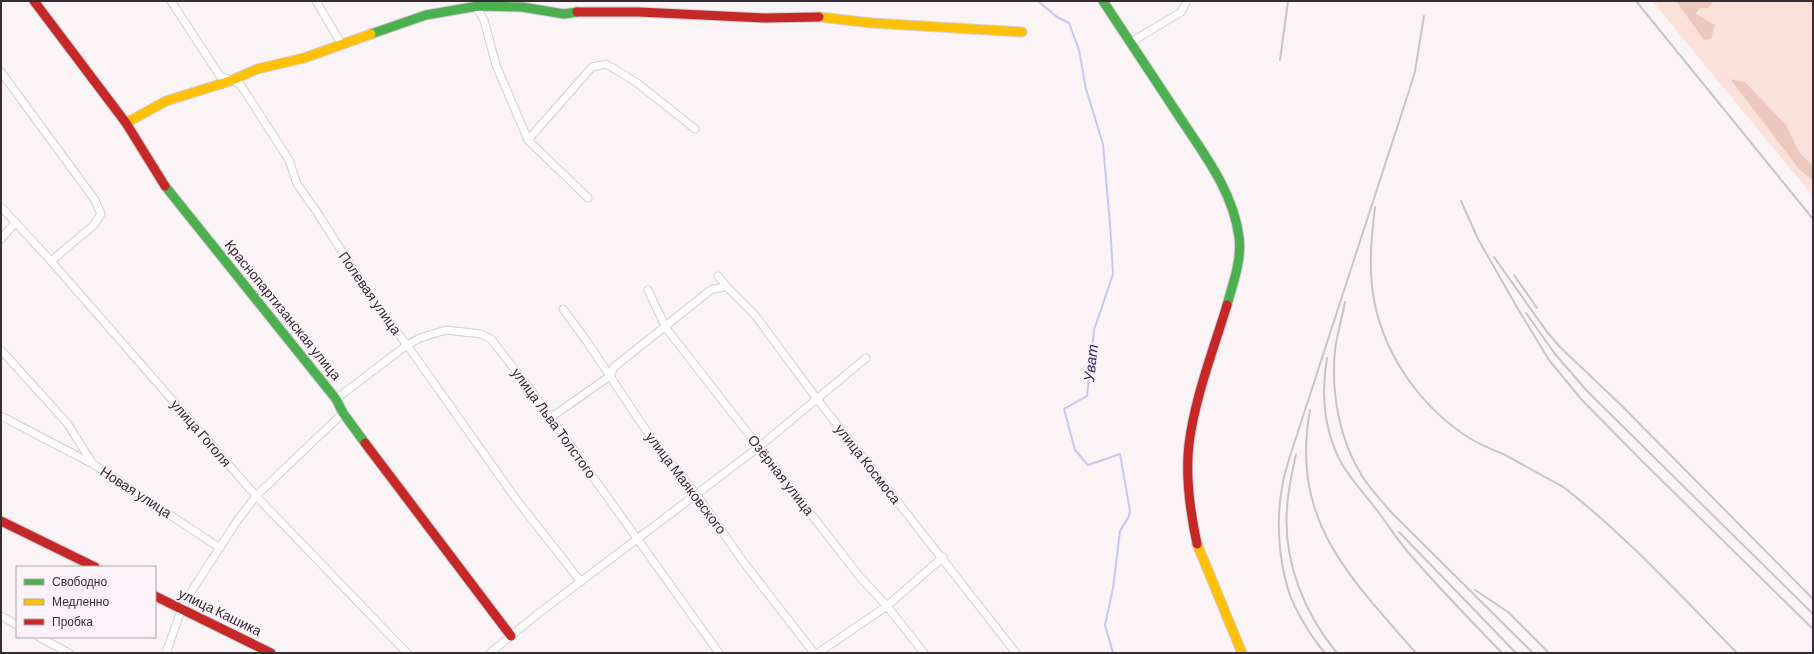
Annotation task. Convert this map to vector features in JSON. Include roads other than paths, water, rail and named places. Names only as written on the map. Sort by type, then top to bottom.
[{"type":"main road","name":"Краснопартизанская улица","points":[[34,1],[126,123],[160,179],[336,399],[343,413],[511,636]]},
{"type":"main road","points":[[1103,1],[1210,164],[1226,193],[1234,214],[1239,238],[1238,267],[1195,411],[1189,445],[1188,482],[1191,514],[1198,547],[1242,653]]},
{"type":"main road","points":[[126,123],[166,101],[230,81],[257,69],[304,58],[426,14],[476,7],[522,7],[564,14],[578,12],[616,12],[765,18],[819,17],[872,23],[1022,32]]},
{"type":"main road","points":[[1,521],[93,566]]},
{"type":"main road","name":"улица Кашика","points":[[156,596],[271,653]]},
{"type":"street","name":"Полевая улица","points":[[171,1],[220,76],[240,84],[289,160],[297,184],[315,209],[374,302],[407,345],[516,499],[581,582]]},
{"type":"street","points":[[316,1],[342,45]]},
{"type":"street","points":[[1131,42],[1180,12],[1187,1]]},
{"type":"street","points":[[476,7],[484,20],[496,65],[528,140],[588,198]]},
{"type":"street","points":[[528,140],[592,66],[606,64],[636,82],[695,129]]},
{"type":"street","points":[[1,72],[95,200],[101,214],[94,225],[51,261]]},
{"type":"street","name":"улица Гоголя","points":[[1,207],[51,261],[256,496],[407,653]]},
{"type":"street","points":[[1,239],[15,223]]},
{"type":"street","name":"улица Космоса","points":[[718,276],[755,315],[818,399],[910,518],[943,557],[1016,653]]},
{"type":"street","points":[[550,418],[610,376],[614,367],[666,328],[712,289],[727,287]]},
{"type":"street","name":"Озёрная улица","points":[[648,290],[666,328],[860,577],[887,606],[924,653]]},
{"type":"street","name":"улица Маяковского","points":[[563,309],[588,343],[653,441],[697,495],[742,560],[814,653]]},
{"type":"street","name":"улица Льва Толстого","points":[[336,399],[407,345],[420,338],[442,330],[481,334],[491,339],[506,357],[639,539],[719,653]]},
{"type":"street","name":"Новая улица","points":[[1,350],[67,423],[93,464],[220,548]]},
{"type":"street","points":[[490,653],[759,447],[866,358]]},
{"type":"street","points":[[166,653],[182,608],[220,548],[256,496],[343,413]]},
{"type":"street","points":[[1,416],[93,464]]},
{"type":"street","points":[[818,653],[887,606],[943,557]]},
{"type":"street","points":[[1,616],[16,624]]},
{"type":"street","points":[[41,638],[69,653]]},
{"type":"waterway","name":"Уват","points":[[1038,1],[1057,17],[1069,23],[1079,50],[1086,89],[1103,144],[1113,274],[1094,330],[1087,396],[1064,409],[1075,450],[1088,465],[1120,454],[1130,511],[1129,516],[1120,531],[1113,588],[1105,625],[1113,653]]},
{"type":"railway","points":[[1280,60],[1288,1]]},
{"type":"railway","points":[[1636,1],[1813,219]]},
{"type":"railway","points":[[1325,653],[1314,639],[1294,605],[1288,589],[1280,550],[1279,508],[1281,495],[1292,450],[1415,71],[1424,16]]},
{"type":"railway","points":[[1461,201],[1478,239],[1518,309],[1549,360],[1581,399],[1813,629]]},
{"type":"railway","points":[[1375,207],[1371,244],[1371,281],[1375,305],[1388,345],[1410,382],[1438,414],[1471,439],[1507,456],[1559,484],[1589,508],[1611,527],[1675,589],[1737,653]]},
{"type":"railway","points":[[1494,257],[1547,332],[1561,348],[1621,405],[1813,599]]},
{"type":"railway","points":[[1514,275],[1537,308]]},
{"type":"railway","points":[[1345,302],[1335,350],[1334,383],[1338,415],[1342,431],[1354,462],[1369,486],[1393,514],[1533,653]]},
{"type":"railway","points":[[1526,313],[1555,354],[1587,391],[1813,614]]},
{"type":"railway","points":[[1327,358],[1324,380],[1324,403],[1330,436],[1342,464],[1407,551],[1502,653]]},
{"type":"railway","points":[[1310,410],[1306,449],[1309,484],[1317,515],[1330,544],[1348,572],[1368,598],[1416,653]]},
{"type":"railway","points":[[1296,454],[1289,488],[1287,508],[1288,547],[1292,567],[1306,604],[1325,637],[1337,653]]},
{"type":"railway","points":[[1399,532],[1516,653]]},
{"type":"railway","points":[[1475,590],[1508,612],[1549,653]]}]
